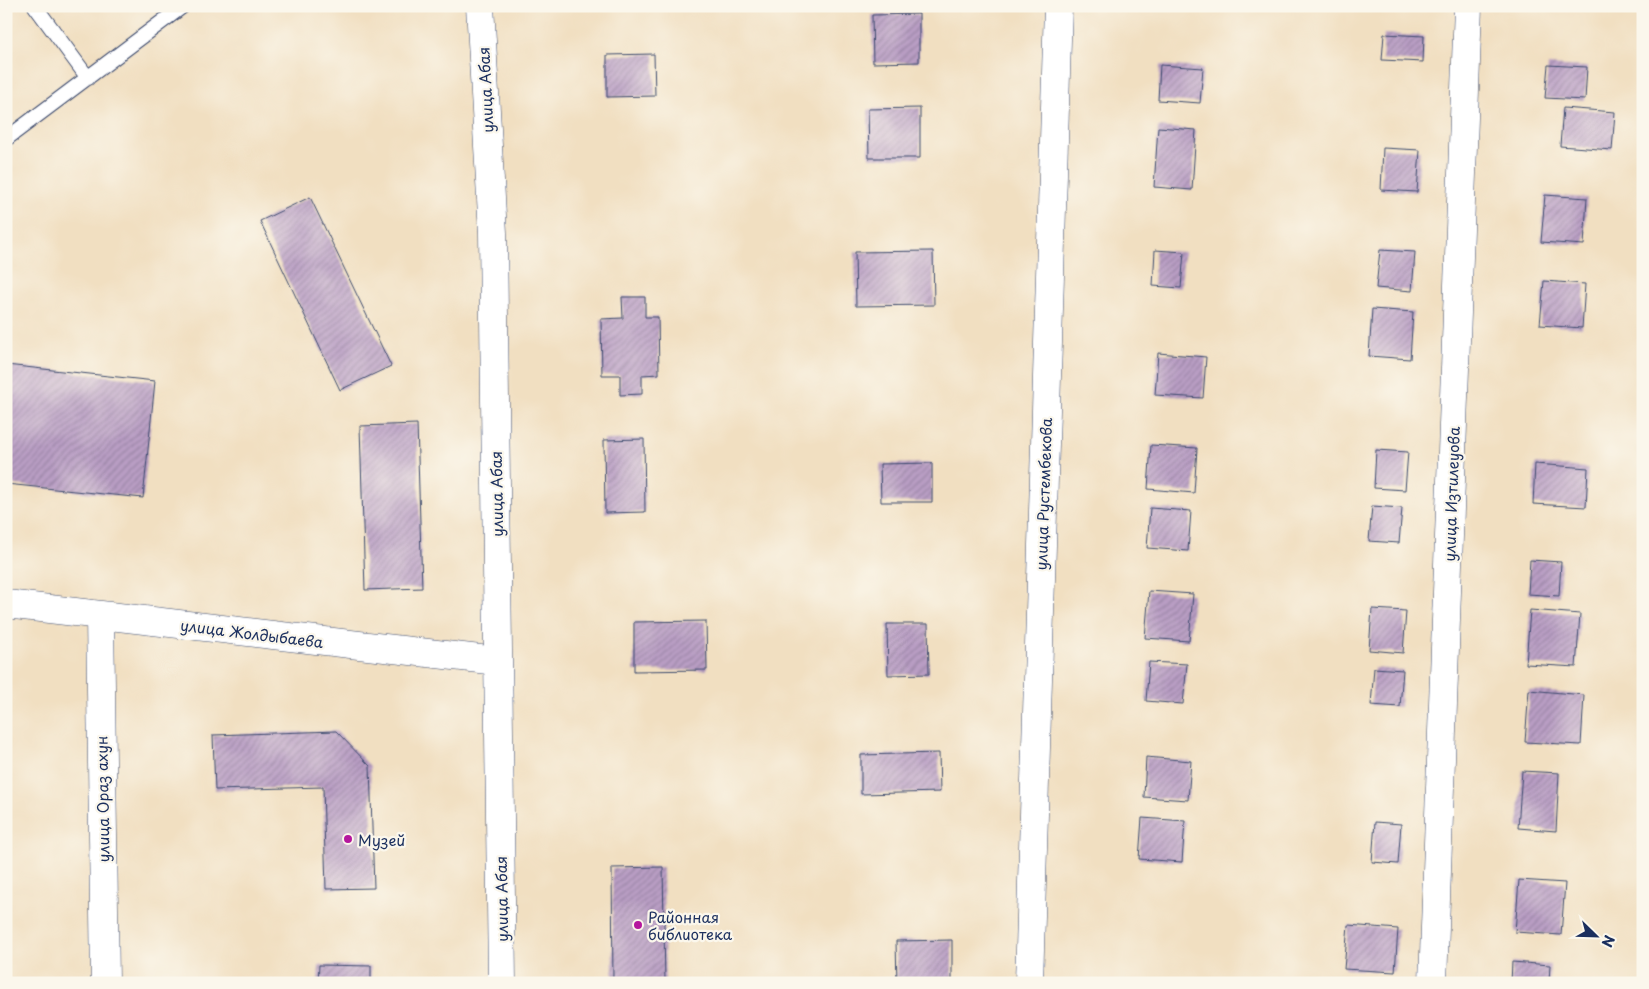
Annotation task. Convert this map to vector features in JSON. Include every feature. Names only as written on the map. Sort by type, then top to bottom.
[{"type":"street","name":"улица Абая","points":[[480,6],[493,233],[502,983]]},
{"type":"street","name":"улица Рустембекова","points":[[1029,983],[1058,6]]},
{"type":"street","name":"улица Изтилеуова","points":[[1433,983],[1468,6]]},
{"type":"street","name":"улица Жолдыбаева","points":[[6,604],[497,661]]},
{"type":"street","name":"улица Ораз ахун","points":[[100,615],[105,983]]},
{"type":"lane","points":[[35,6],[88,78]]},
{"type":"lane","points":[[6,139],[183,6]]},
{"type":"building","points":[[919,14],[919,62],[873,63],[872,15]]},
{"type":"building","points":[[1384,34],[1424,36],[1423,62],[1382,60]]},
{"type":"building","points":[[654,54],[655,96],[607,97],[607,55]]},
{"type":"building","points":[[1160,65],[1203,68],[1200,103],[1158,100]]},
{"type":"building","points":[[1548,65],[1587,67],[1585,100],[1545,98]]},
{"type":"building","points":[[920,108],[920,158],[869,158],[868,109]]},
{"type":"building","points":[[1563,108],[1615,112],[1612,150],[1560,146]]},
{"type":"building","points":[[1158,127],[1196,130],[1192,190],[1154,187]]},
{"type":"building","points":[[1383,148],[1420,150],[1417,192],[1381,190]]},
{"type":"building","points":[[1545,195],[1587,198],[1584,245],[1541,242]]},
{"type":"building","points":[[310,197],[391,366],[340,390],[260,221]]},
{"type":"building","points":[[1155,250],[1184,252],[1181,288],[1153,286]]},
{"type":"building","points":[[1380,250],[1415,252],[1412,291],[1376,288]]},
{"type":"building","points":[[933,251],[934,305],[856,306],[855,252]]},
{"type":"building","points":[[1544,281],[1585,284],[1582,328],[1540,325]]},
{"type":"building","points":[[622,297],[645,297],[645,317],[658,317],[659,374],[642,375],[642,394],[620,395],[620,375],[602,375],[601,319],[623,318]]},
{"type":"building","points":[[1372,309],[1413,312],[1410,359],[1369,356]]},
{"type":"building","points":[[1158,353],[1206,357],[1203,398],[1155,395]]},
{"type":"building","points":[[6,365],[155,381],[143,498],[6,484]]},
{"type":"building","points":[[417,424],[422,588],[365,590],[360,426]]},
{"type":"building","points":[[644,439],[645,512],[605,513],[604,440]]},
{"type":"building","points":[[1151,445],[1197,448],[1194,493],[1148,489]]},
{"type":"building","points":[[1376,450],[1408,452],[1405,490],[1374,488]]},
{"type":"building","points":[[932,463],[932,502],[881,502],[880,464]]},
{"type":"building","points":[[1535,464],[1588,468],[1586,507],[1533,504]]},
{"type":"building","points":[[1372,506],[1402,508],[1399,543],[1369,541]]},
{"type":"building","points":[[1150,508],[1191,511],[1188,551],[1147,548]]},
{"type":"building","points":[[1530,560],[1561,562],[1559,596],[1528,594]]},
{"type":"building","points":[[1149,591],[1193,594],[1189,641],[1145,638]]},
{"type":"building","points":[[1372,609],[1406,611],[1403,653],[1369,650]]},
{"type":"building","points":[[1530,610],[1580,614],[1576,667],[1526,664]]},
{"type":"building","points":[[706,621],[707,670],[634,671],[634,622]]},
{"type":"building","points":[[887,624],[928,624],[929,674],[888,675]]},
{"type":"building","points":[[1149,662],[1187,664],[1183,704],[1146,701]]},
{"type":"building","points":[[1374,668],[1403,670],[1400,707],[1371,705]]},
{"type":"building","points":[[1529,690],[1584,695],[1581,745],[1525,742]]},
{"type":"building","name":"Музей","points":[[336,731],[370,766],[374,888],[326,889],[323,787],[215,790],[213,735]]},
{"type":"building","points":[[939,753],[940,792],[861,794],[861,755]]},
{"type":"building","points":[[1146,757],[1191,761],[1188,800],[1144,797]]},
{"type":"building","points":[[1522,771],[1559,773],[1556,831],[1518,828]]},
{"type":"building","points":[[1142,818],[1185,821],[1182,862],[1139,859]]},
{"type":"building","points":[[1375,822],[1401,824],[1398,864],[1372,862]]},
{"type":"building","name":"Районная библиотека","points":[[663,867],[665,983],[613,983],[612,868]]},
{"type":"building","points":[[1519,880],[1565,883],[1561,935],[1515,932]]},
{"type":"building","points":[[1348,925],[1398,929],[1395,972],[1344,969]]},
{"type":"building","points":[[952,940],[952,983],[897,983],[896,941]]},
{"type":"building","points":[[1512,962],[1550,965],[1549,983],[1511,983]]},
{"type":"building","points":[[319,965],[371,966],[371,983],[318,983]]},
{"type":"place","name":"Музей","points":[[348,839]]},
{"type":"place","name":"Районная библиотека","points":[[638,925]]}]
